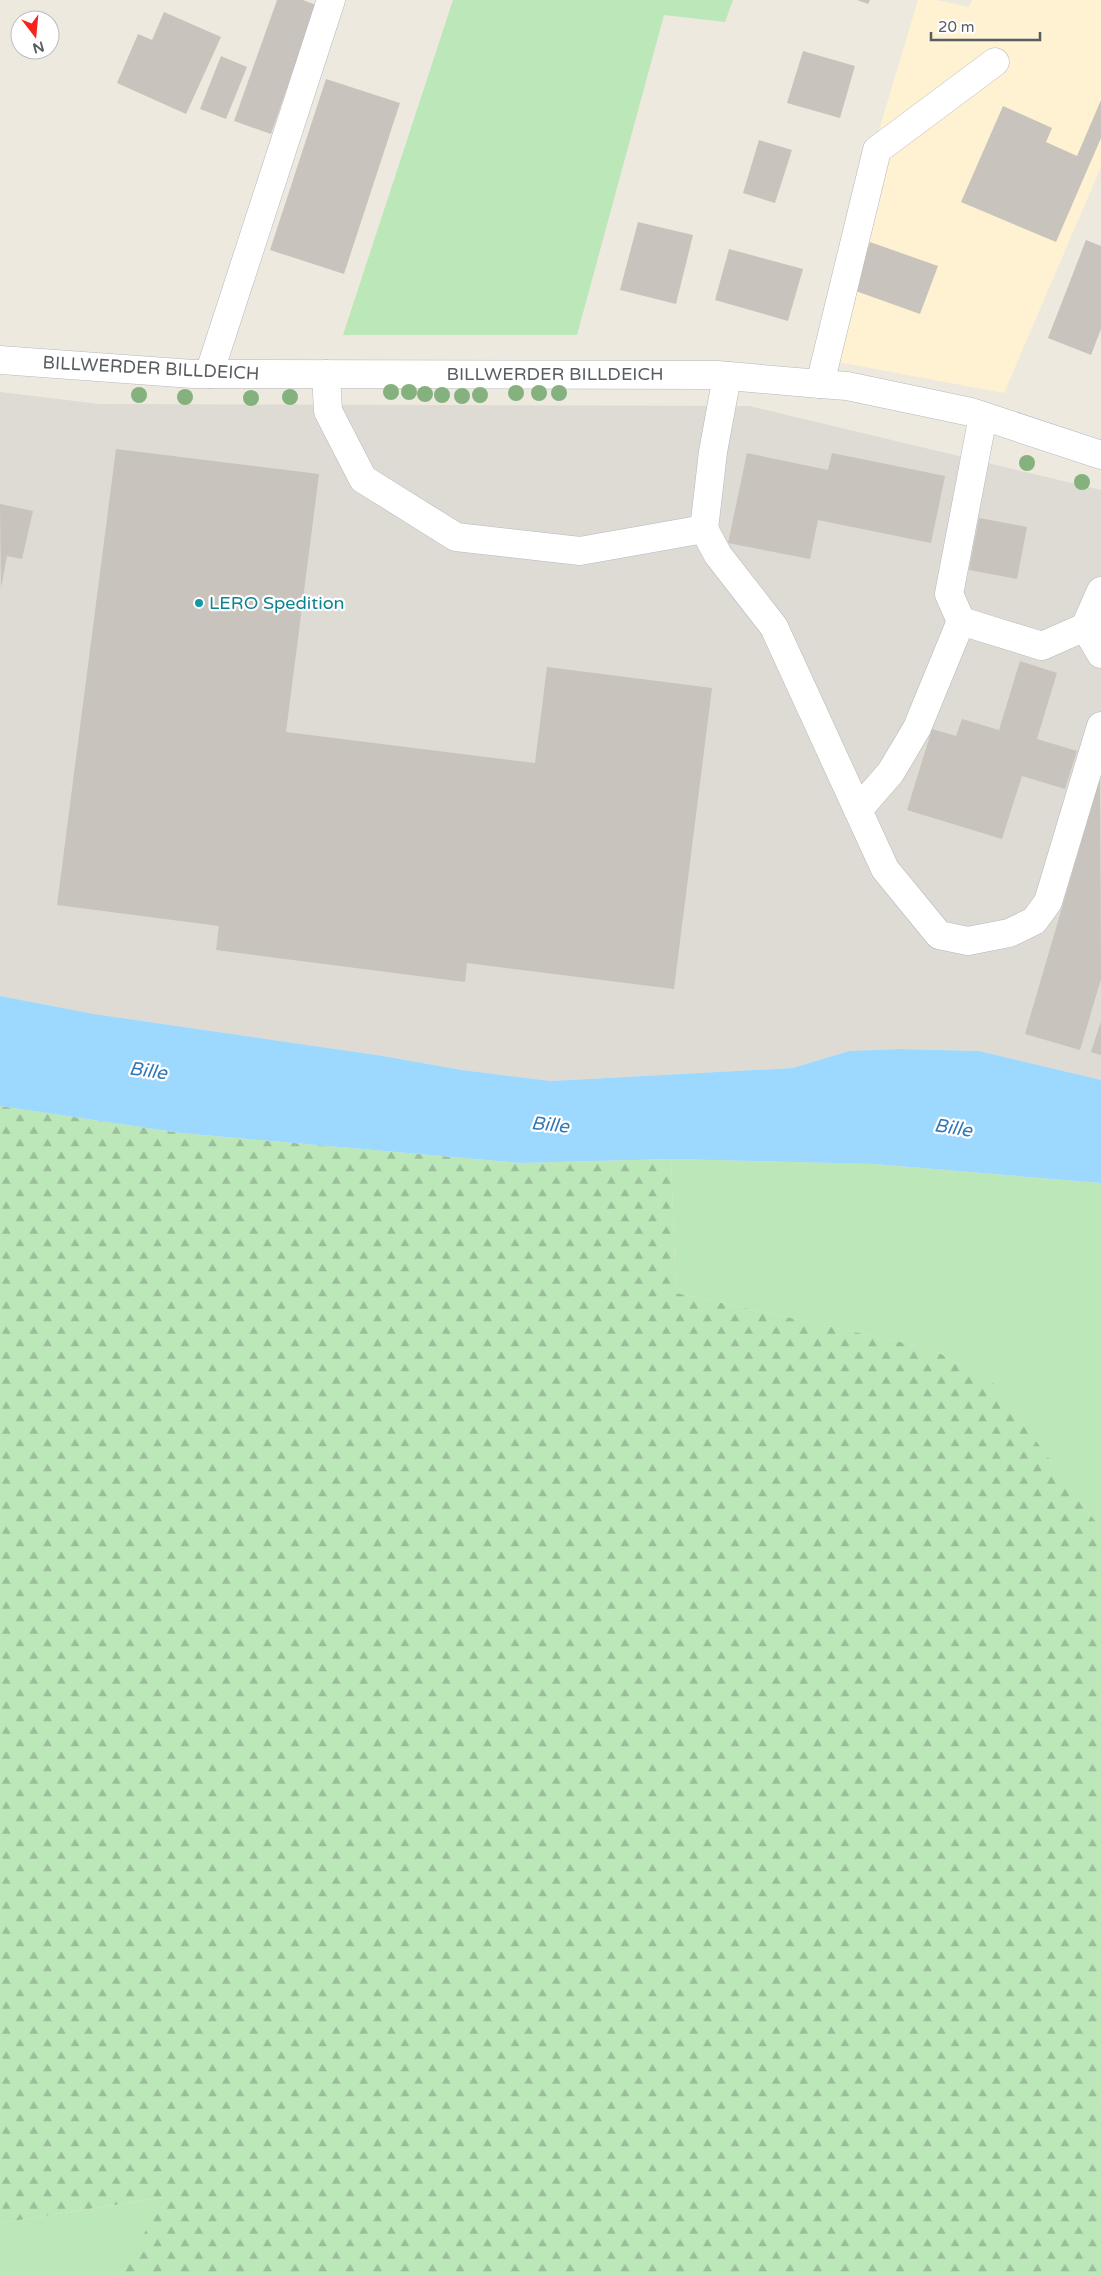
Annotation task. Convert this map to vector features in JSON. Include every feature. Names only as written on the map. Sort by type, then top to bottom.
[{"type":"street","points":[[209,374],[331,0]]},
{"type":"street","points":[[820,384],[877,150],[995,62]]},
{"type":"street","name":"BILLWERDER BILLDEICH","points":[[0,360],[209,374],[727,376],[847,386],[983,416],[1101,455]]},
{"type":"street","points":[[326,374],[328,410],[363,479],[456,538],[580,551],[704,529]]},
{"type":"street","points":[[727,376],[713,452],[704,529],[718,555],[774,627],[885,869],[939,935],[968,941],[1009,933],[1034,921],[1048,902],[1101,726]]},
{"type":"street","points":[[983,416],[949,594],[962,621],[1042,646],[1085,627],[1101,591]]},
{"type":"street","points":[[858,810],[891,772],[917,728],[962,621]]},
{"type":"street","points":[[1085,627],[1101,654]]},
{"type":"shaded area","points":[[918,0],[936,0],[969,7],[972,0],[1101,0],[1101,167],[1004,393],[811,357]]},
{"type":"shaded area","points":[[0,392],[100,404],[749,406],[1101,490],[1101,1080],[979,1051],[899,1049],[849,1051],[793,1068],[551,1081],[462,1070],[383,1056],[94,1014],[0,996]]},
{"type":"green space","points":[[453,0],[733,0],[725,22],[664,15],[577,335],[343,335]]},
{"type":"green space","points":[[0,1106],[181,1133],[520,1163],[671,1159],[676,1293],[932,1349],[993,1383],[1101,1529],[1101,2276],[120,2276],[165,2197],[0,2223]]},
{"type":"green space","points":[[671,1159],[874,1164],[1101,1183],[1101,1529],[993,1383],[932,1349],[676,1293]]},
{"type":"green space","points":[[166,2197],[120,2276],[0,2276],[0,2223]]},
{"type":"water","name":"Bille","points":[[0,996],[94,1014],[383,1056],[462,1070],[551,1081],[793,1068],[849,1051],[899,1049],[979,1051],[1101,1080],[1101,1183],[874,1164],[671,1159],[520,1163],[181,1133],[0,1106]]},
{"type":"building","points":[[277,0],[303,0],[316,5],[271,134],[234,121]]},
{"type":"building","points":[[857,0],[870,0],[868,4]]},
{"type":"building","points":[[164,12],[221,37],[186,114],[117,83],[138,34],[152,40]]},
{"type":"building","points":[[803,51],[855,66],[840,118],[787,103]]},
{"type":"building","points":[[221,56],[247,67],[226,119],[200,109]]},
{"type":"building","points":[[326,79],[400,103],[344,274],[270,250]]},
{"type":"building","points":[[1101,100],[1101,138],[1056,242],[961,202],[1003,106],[1052,128],[1046,142],[1077,156]]},
{"type":"building","points":[[759,140],[792,150],[775,203],[743,193]]},
{"type":"building","points":[[638,222],[693,235],[676,304],[620,290]]},
{"type":"building","points":[[1086,240],[1101,246],[1101,329],[1091,355],[1048,338]]},
{"type":"building","points":[[870,242],[938,266],[920,314],[853,290]]},
{"type":"building","points":[[729,249],[803,269],[788,321],[715,300]]},
{"type":"building","name":"LERO Spedition","points":[[116,449],[319,474],[286,732],[535,763],[547,667],[712,688],[674,989],[467,963],[465,982],[216,950],[219,926],[57,905]]},
{"type":"building","points":[[747,453],[828,470],[832,453],[945,476],[931,543],[818,520],[810,559],[728,543]]},
{"type":"building","points":[[0,504],[33,511],[22,559],[7,556],[1,588]]},
{"type":"building","points":[[979,518],[1027,527],[1017,579],[969,570]]},
{"type":"building","points":[[1020,661],[1057,673],[1037,739],[1077,751],[1065,789],[1022,776],[1002,839],[907,810],[932,729],[956,736],[962,719],[999,730]]},
{"type":"building","points":[[1100,778],[1101,979],[1080,1050],[1025,1034]]},
{"type":"building","points":[[1101,1021],[1101,1055],[1091,1052]]},
{"type":"place","name":"LERO Spedition","points":[[199,603]]}]
